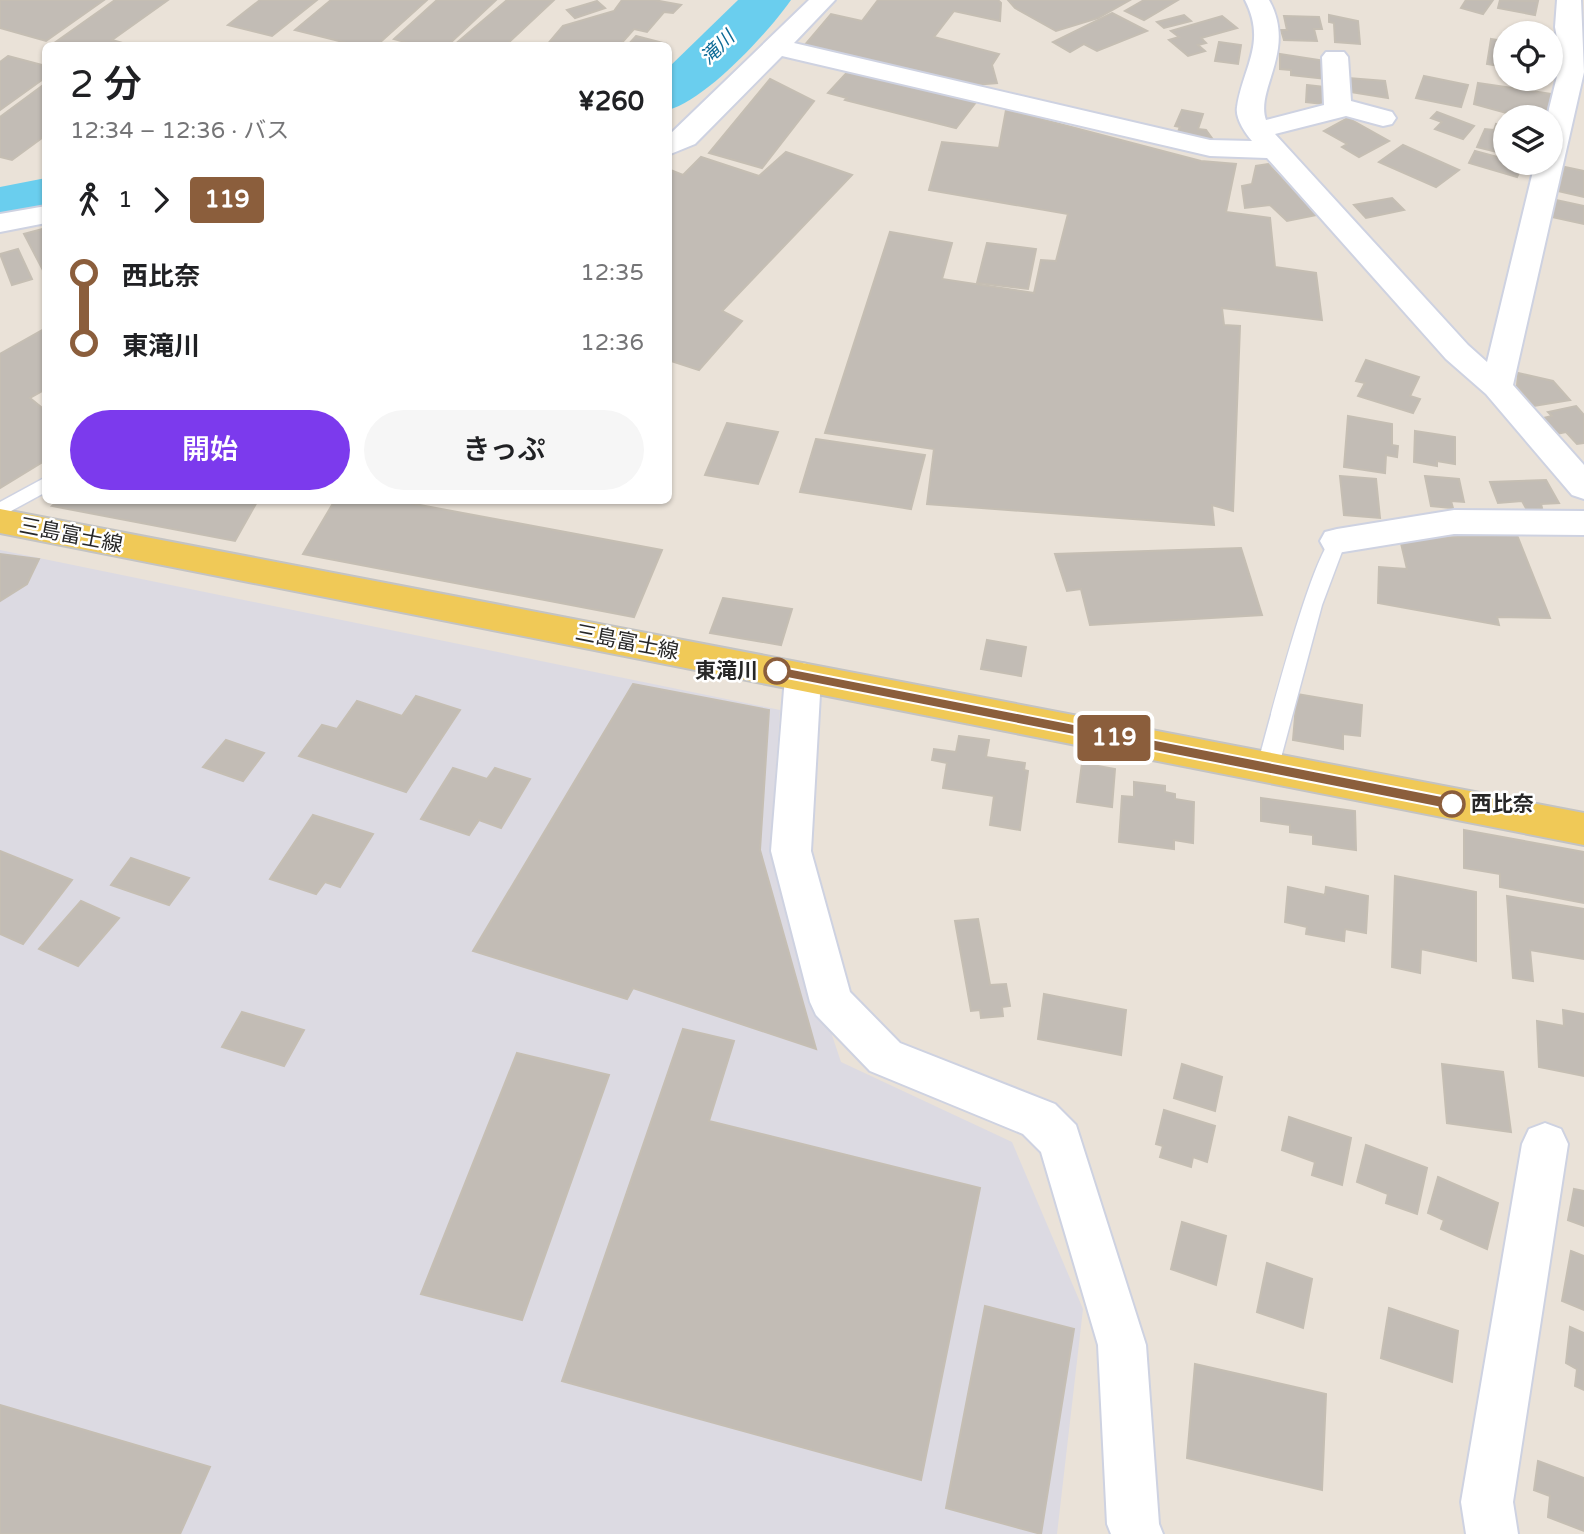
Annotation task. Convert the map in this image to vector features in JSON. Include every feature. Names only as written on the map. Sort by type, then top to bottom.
[{"type":"main road","name":"三島富士線","points":[[0,521],[1584,830]]},
{"type":"street","points":[[672,144],[685,138],[823,0]]},
{"type":"street","points":[[1257,0],[1261,5],[1267,41],[1260,79],[1249,109],[1266,140],[1457,352],[1497,387],[1584,487]]},
{"type":"street","points":[[1563,106],[1574,60],[1567,27],[1569,0]]},
{"type":"street","points":[[778,47],[1210,148],[1266,140],[1346,108],[1384,118]]},
{"type":"street","points":[[1335,57],[1338,110]]},
{"type":"street","points":[[1497,387],[1546,175]]},
{"type":"street","points":[[0,223],[42,216]]},
{"type":"street","points":[[1337,541],[1454,522],[1584,523]]},
{"type":"street","points":[[803,677],[791,851],[831,1002],[885,1057],[1039,1119],[1059,1140],[1122,1345],[1133,1524],[1137,1534]]},
{"type":"street","points":[[1492,1534],[1487,1502],[1545,1144]]},
{"type":"lane","points":[[0,510],[42,484]]},
{"type":"lane","points":[[1267,769],[1312,605],[1337,541]]},
{"type":"shaded area","points":[[0,550],[780,710],[770,850],[841,1062],[1012,1142],[1083,1309],[1057,1534],[0,1534]]},
{"type":"building","points":[[0,0],[104,0],[46,41],[0,28]]},
{"type":"building","points":[[115,0],[168,0],[112,40],[119,42],[56,42]]},
{"type":"building","points":[[260,0],[317,0],[272,36],[228,25]]},
{"type":"building","points":[[331,0],[427,0],[380,42],[343,42],[295,30]]},
{"type":"building","points":[[437,0],[496,0],[451,42],[405,42],[394,39]]},
{"type":"building","points":[[507,0],[554,0],[509,42],[458,42]]},
{"type":"building","points":[[622,0],[654,0],[681,5],[673,13],[664,12],[647,32],[634,29],[623,42],[549,42],[563,26],[614,11]]},
{"type":"building","points":[[878,0],[998,0],[1001,3],[1000,21],[954,11],[934,37],[999,54],[992,65],[997,83],[960,86],[804,46],[831,14],[862,21]]},
{"type":"building","points":[[1008,0],[1130,0],[1098,18],[1056,31],[1015,8]]},
{"type":"building","points":[[1144,0],[1178,0],[1144,20],[1125,11]]},
{"type":"building","points":[[1466,0],[1493,0],[1483,14],[1461,8]]},
{"type":"building","points":[[1500,0],[1538,1],[1535,15],[1498,8]]},
{"type":"building","points":[[597,1],[605,8],[575,18],[567,10]]},
{"type":"building","points":[[1112,13],[1147,31],[1097,51],[1084,44],[1070,52],[1053,42]]},
{"type":"building","points":[[1184,15],[1191,21],[1164,28],[1157,22]]},
{"type":"building","points":[[1329,15],[1358,21],[1360,44],[1335,42],[1334,23],[1329,22]]},
{"type":"building","points":[[1222,16],[1237,28],[1201,38],[1206,43],[1198,45],[1205,51],[1188,56],[1169,40],[1179,37],[1171,31]]},
{"type":"building","points":[[1284,16],[1319,17],[1322,29],[1314,29],[1317,41],[1284,40],[1281,30],[1287,30]]},
{"type":"building","points":[[636,36],[659,42],[631,42]]},
{"type":"building","points":[[1491,39],[1493,39],[1493,65],[1487,64]]},
{"type":"building","points":[[1219,42],[1241,45],[1238,64],[1215,61]]},
{"type":"building","points":[[1280,54],[1326,61],[1326,79],[1291,75],[1291,70],[1280,69]]},
{"type":"building","points":[[8,56],[42,65],[42,80],[0,110],[0,62]]},
{"type":"building","points":[[851,68],[976,102],[956,128],[845,100],[847,98],[828,93]]},
{"type":"building","points":[[1424,76],[1468,85],[1461,107],[1416,98]]},
{"type":"building","points":[[1348,78],[1385,81],[1388,98],[1350,92]]},
{"type":"building","points":[[770,79],[814,101],[762,168],[709,153]]},
{"type":"building","points":[[1478,83],[1493,85],[1493,91],[1552,94],[1550,105],[1493,105],[1493,109],[1474,104]]},
{"type":"building","points":[[1307,85],[1324,87],[1323,104],[1306,102]]},
{"type":"building","points":[[42,86],[42,138],[12,160],[0,157],[0,117]]},
{"type":"building","points":[[1006,110],[1201,161],[1236,164],[1226,212],[1270,218],[1275,267],[1316,273],[1322,320],[1222,308],[1224,325],[1240,326],[1233,511],[1212,505],[1214,525],[927,504],[934,449],[825,433],[890,232],[952,243],[942,279],[1034,293],[1041,260],[1056,261],[1068,214],[929,190],[942,142],[999,148]]},
{"type":"building","points":[[1182,110],[1203,114],[1198,129],[1206,130],[1214,141],[1177,134],[1180,127],[1175,126]]},
{"type":"building","points":[[1437,112],[1474,126],[1463,139],[1435,129],[1442,122],[1431,118]]},
{"type":"building","points":[[1348,118],[1389,141],[1359,157],[1342,147],[1347,144],[1324,131]]},
{"type":"building","points":[[1485,129],[1493,130],[1493,151],[1477,147]]},
{"type":"building","points":[[1403,145],[1459,170],[1436,187],[1379,162]]},
{"type":"building","points":[[1475,151],[1493,156],[1493,170],[1469,163]]},
{"type":"building","points":[[786,152],[852,175],[722,311],[742,321],[699,370],[672,361],[672,171],[683,175],[701,157],[759,176]]},
{"type":"building","points":[[1268,164],[1317,215],[1287,221],[1270,205],[1245,208],[1242,186],[1252,184],[1256,166]]},
{"type":"building","points":[[1565,167],[1584,171],[1584,197],[1558,191]]},
{"type":"building","points":[[1392,198],[1404,210],[1366,218],[1354,205]]},
{"type":"building","points":[[1556,200],[1584,206],[1584,224],[1552,217]]},
{"type":"building","points":[[42,229],[42,268],[24,234]]},
{"type":"building","points":[[987,243],[1036,249],[1028,289],[977,283]]},
{"type":"building","points":[[18,249],[32,279],[12,285],[0,254]]},
{"type":"building","points":[[42,330],[42,391],[30,398],[42,408],[42,462],[0,488],[0,354]]},
{"type":"building","points":[[1366,360],[1419,377],[1410,396],[1420,399],[1413,413],[1358,396],[1365,383],[1356,381]]},
{"type":"building","points":[[1518,373],[1553,381],[1570,400],[1534,406],[1517,386]]},
{"type":"building","points":[[1576,406],[1584,415],[1584,443],[1577,444],[1566,432],[1557,434],[1543,418],[1552,416],[1548,412]]},
{"type":"building","points":[[1348,416],[1392,424],[1392,445],[1398,446],[1397,457],[1386,455],[1385,473],[1344,467]]},
{"type":"building","points":[[727,423],[778,432],[758,484],[705,475]]},
{"type":"building","points":[[1415,431],[1455,437],[1455,464],[1437,461],[1437,466],[1414,462]]},
{"type":"building","points":[[816,439],[925,455],[911,509],[800,492]]},
{"type":"building","points":[[1340,476],[1376,479],[1380,518],[1344,515]]},
{"type":"building","points":[[1425,476],[1459,479],[1464,502],[1451,501],[1453,508],[1431,506]]},
{"type":"building","points":[[1546,480],[1559,503],[1541,504],[1542,508],[1527,510],[1522,501],[1498,503],[1490,482]]},
{"type":"building","points":[[54,504],[256,504],[235,541],[52,506]]},
{"type":"building","points":[[333,504],[415,504],[662,550],[634,617],[303,554]]},
{"type":"building","points":[[1517,535],[1550,618],[1497,617],[1499,625],[1378,603],[1379,567],[1407,569],[1400,539]]},
{"type":"building","points":[[1241,548],[1262,615],[1090,625],[1081,589],[1067,591],[1055,554]]},
{"type":"building","points":[[0,554],[39,559],[27,584],[0,601]]},
{"type":"building","points":[[723,598],[792,609],[781,645],[710,633]]},
{"type":"building","points":[[987,640],[1026,647],[1021,676],[981,669]]},
{"type":"building","points":[[633,684],[769,710],[760,850],[816,1049],[633,988],[627,999],[473,951]]},
{"type":"building","points":[[1297,694],[1362,705],[1360,736],[1343,734],[1343,749],[1293,740]]},
{"type":"building","points":[[416,696],[460,710],[406,792],[299,756],[322,725],[337,729],[357,701],[402,716]]},
{"type":"building","points":[[959,736],[989,740],[986,757],[1025,763],[1024,770],[1028,771],[1020,830],[990,825],[994,796],[943,788],[947,763],[932,760],[934,749],[956,752]]},
{"type":"building","points":[[226,740],[264,753],[243,781],[203,767]]},
{"type":"building","points":[[1082,763],[1115,769],[1112,807],[1077,802]]},
{"type":"building","points":[[453,768],[487,779],[495,768],[530,779],[501,828],[479,820],[469,835],[421,819]]},
{"type":"building","points":[[1134,782],[1165,786],[1165,792],[1175,794],[1175,799],[1194,802],[1193,843],[1174,840],[1174,849],[1119,842],[1122,796],[1134,797]]},
{"type":"building","points":[[1261,798],[1355,811],[1356,850],[1313,844],[1313,835],[1290,832],[1290,825],[1261,821]]},
{"type":"building","points":[[313,815],[373,834],[340,887],[325,882],[316,894],[270,879]]},
{"type":"building","points":[[1464,830],[1584,852],[1584,903],[1500,887],[1500,874],[1464,868]]},
{"type":"building","points":[[0,851],[72,880],[23,944],[0,934]]},
{"type":"building","points":[[131,858],[189,878],[169,905],[111,885]]},
{"type":"building","points":[[1395,876],[1476,892],[1476,961],[1421,949],[1420,973],[1392,967]]},
{"type":"building","points":[[1288,887],[1325,895],[1326,887],[1368,896],[1366,933],[1345,929],[1344,941],[1306,934],[1307,927],[1285,922]]},
{"type":"building","points":[[1507,896],[1584,909],[1584,959],[1530,950],[1533,981],[1513,978]]},
{"type":"building","points":[[81,901],[119,918],[78,966],[39,949]]},
{"type":"building","points":[[978,919],[990,985],[1006,984],[1010,1006],[1002,1007],[1003,1016],[981,1018],[980,1010],[971,1011],[955,921]]},
{"type":"building","points":[[1044,994],[1126,1010],[1121,1055],[1038,1039]]},
{"type":"building","points":[[1563,1010],[1584,1014],[1584,1076],[1539,1067],[1537,1021],[1564,1026]]},
{"type":"building","points":[[242,1012],[304,1030],[284,1066],[222,1047]]},
{"type":"building","points":[[683,1029],[734,1041],[709,1121],[980,1188],[921,1480],[562,1381]]},
{"type":"building","points":[[517,1053],[609,1075],[522,1320],[421,1294]]},
{"type":"building","points":[[1182,1064],[1222,1077],[1215,1111],[1174,1098]]},
{"type":"building","points":[[1442,1064],[1503,1072],[1511,1132],[1447,1123]]},
{"type":"building","points":[[1164,1110],[1215,1126],[1207,1162],[1193,1157],[1191,1167],[1160,1157],[1163,1146],[1156,1144]]},
{"type":"building","points":[[1289,1117],[1351,1138],[1342,1185],[1312,1175],[1315,1162],[1282,1150]]},
{"type":"building","points":[[1366,1145],[1427,1168],[1417,1214],[1386,1203],[1388,1194],[1357,1182]]},
{"type":"building","points":[[1438,1177],[1498,1203],[1487,1249],[1441,1229],[1444,1220],[1428,1213]]},
{"type":"building","points":[[1574,1189],[1584,1191],[1584,1226],[1568,1220]]},
{"type":"building","points":[[1182,1222],[1226,1236],[1216,1285],[1171,1269]]},
{"type":"building","points":[[1571,1251],[1584,1256],[1584,1310],[1562,1301]]},
{"type":"building","points":[[1267,1263],[1312,1279],[1303,1328],[1257,1312]]},
{"type":"building","points":[[985,1306],[1074,1329],[1041,1534],[946,1508]]},
{"type":"building","points":[[1389,1308],[1458,1331],[1452,1382],[1381,1358]]},
{"type":"building","points":[[1570,1327],[1584,1333],[1584,1390],[1575,1386],[1577,1369],[1566,1363]]},
{"type":"building","points":[[1195,1364],[1326,1394],[1322,1490],[1187,1458]]},
{"type":"building","points":[[0,1405],[210,1467],[180,1534],[0,1534]]},
{"type":"building","points":[[1538,1461],[1584,1478],[1584,1531],[1548,1517],[1550,1496],[1534,1490]]},
{"type":"waterway","name":"滝川","points":[[672,91],[699,69],[766,0]]},
{"type":"waterway","name":"滝川","points":[[0,204],[42,196]]},
{"type":"bus line","name":"119","points":[[777,671],[1452,804]]},
{"type":"place","name":"東滝川","points":[[777,671]]},
{"type":"place","name":"西比奈","points":[[1452,804]]}]
